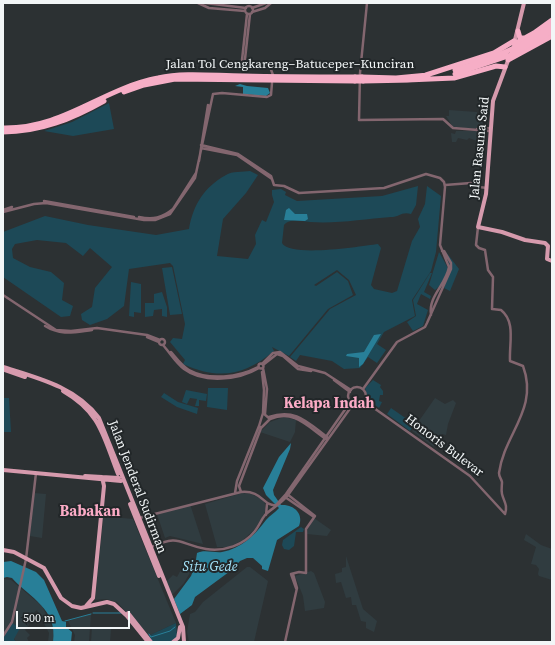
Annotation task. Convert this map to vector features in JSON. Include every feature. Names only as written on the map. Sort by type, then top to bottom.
[{"type":"highway","points":[[508,60],[512,49],[552,20]]},
{"type":"highway","name":"Jalan Tol Cengkareng–Batuceper–Kunciran","points":[[363,79],[396,78],[455,72],[509,51],[552,25]]},
{"type":"highway","points":[[518,31],[520,38],[526,38]]},
{"type":"highway","name":"Jalan Tol Cengkareng–Batuceper–Kunciran","points":[[3,132],[27,131],[60,122],[129,90],[160,81],[194,78],[407,80],[455,72],[511,55],[552,31]]},
{"type":"highway","points":[[426,75],[552,36]]},
{"type":"highway","points":[[407,80],[454,78],[494,67],[505,67]]},
{"type":"highway","points":[[494,67],[499,69],[502,74]]},
{"type":"highway","name":"Jalan Tol Cengkareng–Batuceper–Kunciran","points":[[3,128],[26,127],[60,119],[128,86],[159,77],[194,75],[355,79]]},
{"type":"main road","points":[[512,49],[518,31],[524,3]]},
{"type":"main road","name":"Jalan Rasuna Said","points":[[478,227],[487,188],[493,98],[508,60]]},
{"type":"main road","points":[[478,227],[502,232],[527,241],[546,244],[546,258],[552,261]]},
{"type":"main road","name":"Jalan Jenderal Sudirman","points":[[4,368],[58,388],[81,403],[98,422],[120,480],[150,547],[180,622],[184,642]]},
{"type":"main road","name":"Jalan Jenderal Sudirman","points":[[4,368],[60,387],[80,399],[94,411],[103,424],[137,518],[180,627],[184,642]]},
{"type":"main road","points":[[3,469],[103,480],[120,480]]},
{"type":"main road","points":[[3,469],[103,480]]},
{"type":"main road","points":[[85,607],[93,598],[103,480]]},
{"type":"main road","points":[[3,550],[11,551],[25,561],[44,568],[65,602],[74,608],[107,602],[112,603],[126,614],[143,632]]},
{"type":"main road","points":[[93,598],[96,602],[108,600],[116,602],[150,641]]},
{"type":"main road","points":[[173,642],[178,638],[180,627]]},
{"type":"street","points":[[198,3],[207,7],[249,11],[265,8],[270,3]]},
{"type":"street","points":[[205,3],[217,7]]},
{"type":"street","points":[[249,11],[266,3]]},
{"type":"street","points":[[367,3],[359,85],[359,120],[443,119],[452,127],[475,130],[491,130]]},
{"type":"street","points":[[249,11],[242,60],[245,66],[270,67],[273,75]]},
{"type":"street","points":[[3,211],[33,202],[47,201],[140,218],[150,219],[161,217],[173,209],[194,177],[212,96],[217,92],[269,96],[271,94],[272,83]]},
{"type":"street","points":[[202,146],[236,155],[271,176],[274,185],[284,186],[299,193],[384,188],[426,174],[438,176],[445,186],[440,242],[442,251],[444,251],[451,265],[431,315],[425,327],[395,344],[363,389]]},
{"type":"street","points":[[445,186],[471,185],[479,189],[487,188]]},
{"type":"street","name":"Honoris Bulevar","points":[[364,401],[470,476],[505,514],[507,505],[502,494],[499,473],[508,443],[513,436],[527,399],[528,385],[523,366],[510,361],[511,334],[508,317],[502,310],[493,310],[491,308],[493,277],[487,269],[485,250],[476,245],[478,227]]},
{"type":"street","points":[[431,315],[431,302],[442,287]]},
{"type":"street","points":[[3,296],[55,332],[65,333],[97,330],[147,337],[160,341],[164,340],[164,345]]},
{"type":"street","points":[[160,341],[161,345],[164,345],[184,367],[200,374],[234,376],[261,367],[274,355],[280,354],[298,369],[329,377],[350,391]]},
{"type":"street","points":[[235,493],[264,413],[266,389],[261,367]]},
{"type":"street","points":[[358,387],[363,389],[366,394],[364,401],[358,404],[352,402],[349,397],[350,391],[358,387]]},
{"type":"street","points":[[286,496],[352,402]]},
{"type":"street","points":[[150,547],[172,540],[206,549],[221,550],[231,547],[252,534],[266,515],[286,496],[352,402]]},
{"type":"street","points":[[264,413],[270,418]]},
{"type":"street","points":[[260,427],[270,418],[282,416],[294,417],[326,438]]},
{"type":"street","points":[[3,636],[12,622],[25,561],[36,473]]},
{"type":"street","points":[[238,486],[241,492]]},
{"type":"street","points":[[137,518],[241,492],[258,494],[266,503],[276,506]]},
{"type":"street","points":[[285,642],[296,588],[296,573],[306,572],[306,529],[313,515],[286,496]]},
{"type":"street","points":[[266,503],[266,515]]},
{"type":"shaded area","points":[[109,103],[114,129],[73,136],[44,131],[72,122]]},
{"type":"shaded area","points":[[449,110],[477,112],[477,117],[483,118],[483,126],[474,129],[453,127],[446,116],[449,116]]},
{"type":"shaded area","points":[[456,131],[484,131],[481,146],[476,145],[477,141],[469,138],[467,140],[458,138],[456,142],[452,142],[451,133],[455,134]]},
{"type":"shaded area","points":[[250,171],[258,175],[246,193],[223,219],[217,256],[248,259],[256,244],[255,235],[262,220],[266,222],[274,202],[272,190],[281,189],[286,192],[285,195],[297,201],[382,196],[418,186],[416,205],[411,214],[405,213],[394,217],[340,222],[289,221],[284,225],[282,243],[288,247],[298,250],[343,249],[378,244],[381,248],[371,285],[374,289],[392,293],[397,291],[412,241],[420,227],[418,219],[425,204],[427,186],[441,196],[436,252],[431,271],[412,300],[415,316],[384,332],[377,344],[386,350],[377,363],[368,357],[360,368],[344,369],[332,361],[300,355],[296,361],[290,357],[330,309],[356,295],[349,280],[337,270],[314,285],[316,286],[337,272],[348,281],[353,295],[328,309],[289,356],[272,347],[274,351],[252,366],[230,373],[219,374],[196,369],[183,364],[185,360],[170,342],[173,338],[182,339],[185,324],[173,266],[170,263],[129,269],[124,306],[107,319],[90,325],[82,320],[81,314],[92,307],[95,288],[112,267],[90,248],[83,256],[66,243],[37,240],[15,244],[12,249],[13,258],[30,267],[51,272],[64,283],[62,300],[73,306],[70,316],[61,317],[3,277],[3,232],[45,216],[88,225],[156,235],[189,229],[193,212],[201,198],[212,185],[228,174]]},
{"type":"shaded area","points":[[439,252],[448,268],[443,283],[435,290],[429,285]]},
{"type":"shaded area","points":[[446,252],[459,269],[450,291],[444,288],[450,269]]},
{"type":"shaded area","points":[[172,267],[182,314],[170,315],[162,268]]},
{"type":"shaded area","points":[[430,273],[432,273],[424,292],[431,296],[430,299],[421,294],[417,304],[428,310],[423,326],[413,331],[407,322],[416,316],[413,300]]},
{"type":"shaded area","points":[[131,282],[141,284],[141,313],[134,312],[134,317],[129,316]]},
{"type":"shaded area","points":[[162,292],[167,307],[167,317],[162,316],[162,309],[154,310],[153,316],[145,317],[145,303],[154,303],[154,294]]},
{"type":"shaded area","points":[[373,380],[381,385],[380,387],[383,391],[383,395],[380,395],[379,401],[382,402],[379,408],[368,400],[365,388]]},
{"type":"shaded area","points":[[208,388],[228,388],[227,410],[207,407]]},
{"type":"shaded area","points":[[186,390],[207,394],[206,401],[199,400],[199,406],[195,406],[197,399],[190,398],[187,404],[182,402]]},
{"type":"shaded area","points":[[164,393],[178,402],[198,408],[197,414],[177,407],[161,397]]},
{"type":"shaded area","points":[[3,398],[9,398],[11,432],[3,432]]},
{"type":"shaded area","points":[[435,398],[445,404],[453,400],[456,403],[448,424],[446,435],[442,434],[434,447],[412,431]]},
{"type":"shaded area","points":[[391,408],[414,424],[410,431],[387,414]]},
{"type":"shaded area","points":[[284,417],[296,420],[295,432],[290,442],[260,432],[270,422]]},
{"type":"shaded area","points":[[34,493],[46,494],[42,538],[30,536]]},
{"type":"shaded area","points":[[242,493],[251,494],[264,500],[266,509],[264,514],[256,528],[243,540],[229,547],[217,547],[205,504]]},
{"type":"shaded area","points":[[190,504],[203,544],[170,536],[165,538],[157,514]]},
{"type":"shaded area","points":[[101,516],[133,519],[176,623],[148,636],[117,602],[106,599],[95,600],[103,520]]},
{"type":"shaded area","points":[[314,518],[331,530],[327,536],[307,534],[308,528]]},
{"type":"shaded area","points":[[301,527],[304,529],[303,532],[296,532],[294,546],[289,550],[284,549],[282,545],[283,540]]},
{"type":"shaded area","points":[[526,534],[541,545],[552,549],[552,580],[539,576],[539,569],[536,565],[531,564],[536,547],[524,540]]},
{"type":"shaded area","points":[[346,556],[363,609],[377,621],[374,632],[366,628],[366,622],[361,621],[356,605],[352,605],[351,597],[346,598],[341,582],[336,583],[335,574],[342,572],[342,568],[346,567]]},
{"type":"shaded area","points":[[183,566],[191,571],[184,583],[172,595],[166,582],[173,575],[177,577]]},
{"type":"shaded area","points":[[247,567],[250,567],[268,581],[254,642],[189,642],[187,632],[190,614],[195,612],[203,602]]},
{"type":"shaded area","points":[[311,571],[314,573],[325,602],[324,608],[305,611],[303,596],[295,576]]},
{"type":"shaded area","points":[[4,579],[11,580],[42,606],[54,631],[53,642],[48,642],[49,633],[37,610],[25,620],[29,625],[25,630],[30,635],[27,638],[29,642],[16,642],[9,629],[3,638]]},
{"type":"shaded area","points":[[91,614],[89,642],[74,642],[75,635],[68,621]]},
{"type":"shaded area","points":[[12,623],[20,628],[14,639],[16,642],[3,642],[3,638]]},
{"type":"shaded area","points":[[176,623],[177,637],[171,642],[153,642],[148,636]]},
{"type":"shaded area","points":[[92,627],[111,629],[110,642],[91,642]]},
{"type":"water","points":[[240,84],[268,88],[270,93],[266,96],[243,94],[243,87],[235,86]]},
{"type":"water","points":[[289,208],[295,214],[307,214],[308,219],[305,221],[284,220],[286,210]]},
{"type":"water","points":[[381,334],[363,364],[359,367],[359,358],[346,356],[347,354],[364,352],[374,335]]},
{"type":"water","name":"Situ Gede","points":[[291,443],[290,449],[273,490],[274,495],[281,505],[290,506],[297,511],[300,518],[299,526],[277,540],[268,571],[262,569],[262,566],[253,558],[247,558],[240,561],[233,569],[195,597],[192,605],[180,614],[174,599],[191,576],[195,566],[197,553],[203,551],[222,552],[236,548],[252,536],[279,508],[266,495],[263,488],[279,457]]},
{"type":"water","points":[[11,561],[36,572],[44,580],[62,621],[66,622],[66,627],[72,632],[71,642],[53,642],[51,621],[41,605],[12,578],[3,578],[3,562]]},
{"type":"waterway","points":[[93,613],[121,613]]},
{"type":"waterway","points":[[65,621],[91,614]]},
{"type":"waterway","points":[[149,634],[151,637],[170,631],[175,627]]},
{"type":"district","name":"Kelapa Indah","points":[[329,404]]},
{"type":"district","name":"Babakan","points":[[90,512]]}]
